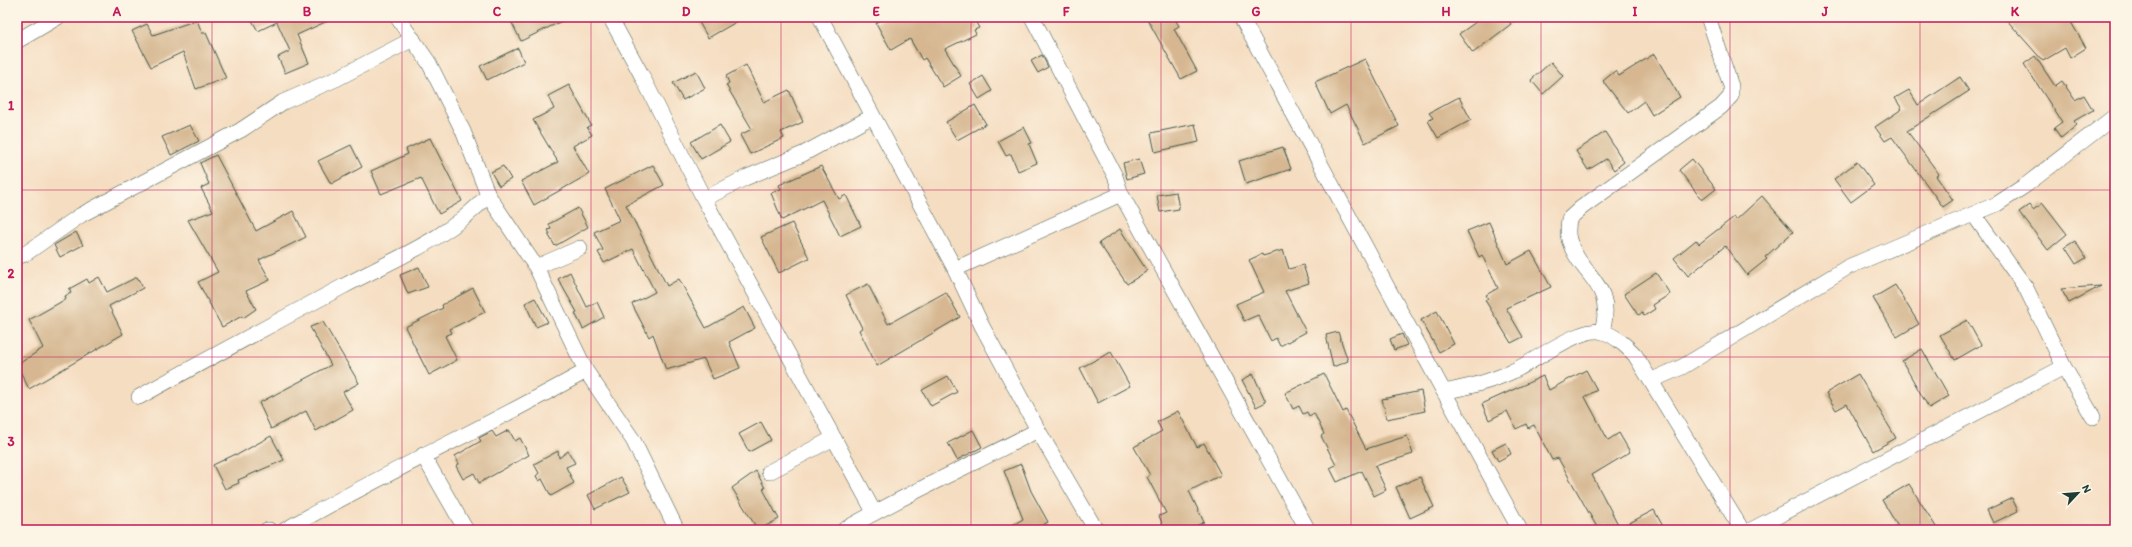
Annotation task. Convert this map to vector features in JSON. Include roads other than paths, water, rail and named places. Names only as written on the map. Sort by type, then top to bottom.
[{"type":"street","points":[[17,41],[58,17]]},
{"type":"street","points":[[397,17],[429,63],[463,131],[488,195],[536,267],[586,372],[633,440],[678,530]]},
{"type":"street","points":[[610,17],[658,107],[704,200],[874,512]]},
{"type":"street","points":[[820,17],[955,269],[982,326],[1038,430],[1096,530]]},
{"type":"street","points":[[1032,17],[1115,176],[1121,194],[1308,530]]},
{"type":"street","points":[[1241,17],[1520,530]]},
{"type":"street","points":[[1602,331],[1606,318],[1605,299],[1597,283],[1574,252],[1568,234],[1569,219],[1580,208],[1721,107],[1731,96],[1731,86],[1708,17]]},
{"type":"street","points":[[17,257],[81,215],[241,130],[283,102],[336,79],[413,39]]},
{"type":"street","points":[[704,200],[745,178],[803,154],[872,116]]},
{"type":"street","points":[[1652,380],[1682,368],[1848,267],[1997,204],[2026,185],[2115,116]]},
{"type":"street","points":[[955,269],[1121,194]]},
{"type":"street","points":[[139,397],[242,340],[439,235],[474,211],[488,195]]},
{"type":"street","points":[[1974,214],[2026,288],[2064,368],[2093,417]]},
{"type":"street","points":[[536,267],[580,248]]},
{"type":"street","points":[[1444,392],[1484,383],[1512,372],[1562,342],[1581,335],[1602,331],[1620,340],[1635,355],[1652,380],[1742,530]]},
{"type":"street","points":[[1751,530],[2064,368]]},
{"type":"street","points":[[285,530],[347,494],[524,405],[586,372]]},
{"type":"street","points":[[844,530],[874,512],[940,478],[984,459],[1038,430]]},
{"type":"street","points":[[769,472],[834,438]]},
{"type":"street","points":[[423,455],[466,530]]}]
